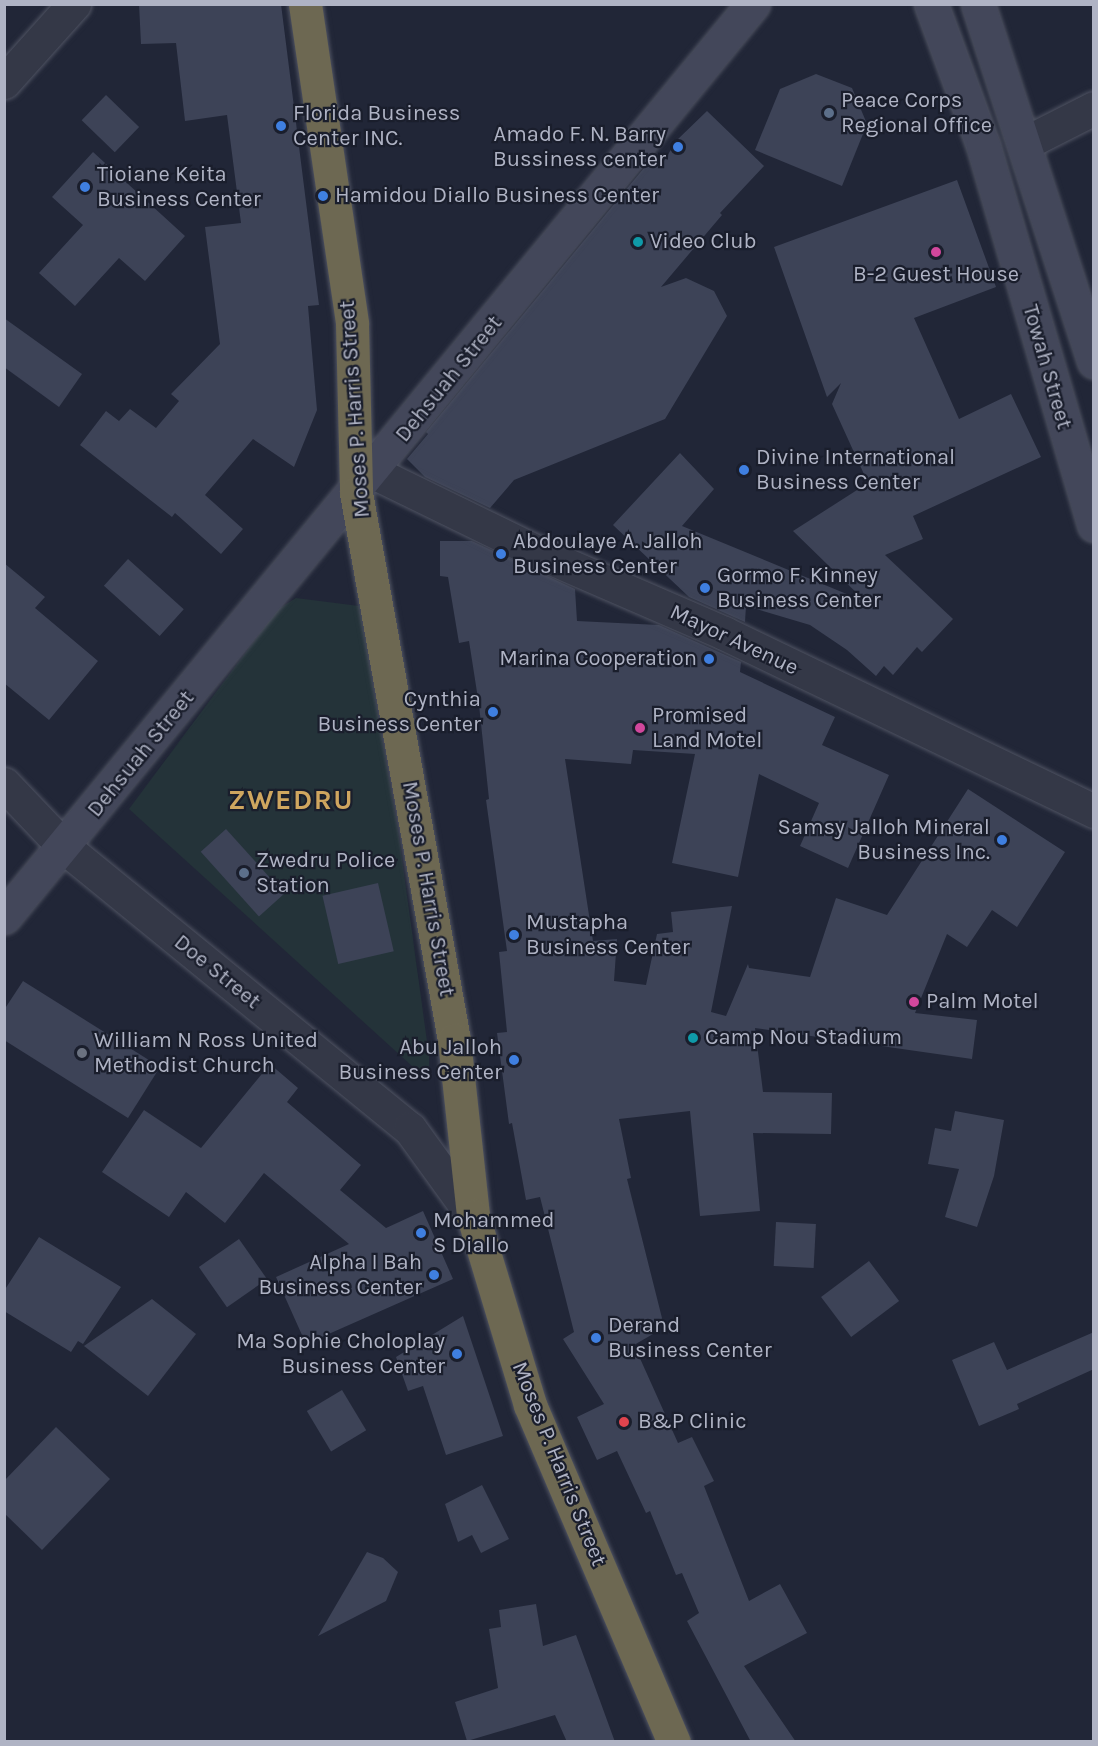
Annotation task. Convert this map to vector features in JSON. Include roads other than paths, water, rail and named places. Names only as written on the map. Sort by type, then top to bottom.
[{"type":"highway","name":"Moses P. Harris Street","points":[[305,4],[352,324],[365,482],[454,1040],[473,1216],[530,1405],[674,1742]]},
{"type":"street","points":[[4,82],[74,4]]},
{"type":"street","name":"Dehsuah Street","points":[[4,917],[365,482],[753,4]]},
{"type":"street","name":"Towah Street","points":[[931,4],[983,145],[1094,525]]},
{"type":"street","name":"Towah Street","points":[[978,4],[1025,143],[1094,362]]},
{"type":"street","points":[[1025,143],[1094,108]]},
{"type":"street","name":"Mayor Avenue","points":[[365,482],[537,552],[724,633],[1094,811]]},
{"type":"street","name":"Doe Street","points":[[4,784],[64,847],[410,1129],[473,1216]]},
{"type":"place","name":"Peace Corps Regional Office","points":[[829,113]]},
{"type":"place","name":"Florida Business Center INC.","points":[[281,126]]},
{"type":"place","name":"Amado F. N. Barry Bussiness center","points":[[678,147]]},
{"type":"place","name":"Tioiane Keita Business Center","points":[[85,187]]},
{"type":"place","name":"Hamidou Diallo Business Center","points":[[323,196]]},
{"type":"place","name":"Video Club","points":[[638,242]]},
{"type":"place","name":"B-2 Guest House","points":[[936,252]]},
{"type":"place","name":"Divine International Business Center","points":[[744,470]]},
{"type":"place","name":"Abdoulaye A. Jalloh Business Center","points":[[501,554]]},
{"type":"place","name":"Gormo F. Kinney Business Center","points":[[705,588]]},
{"type":"place","name":"Marina Cooperation","points":[[709,659]]},
{"type":"place","name":"Cynthia Business Center","points":[[493,712]]},
{"type":"place","name":"Promised Land Motel","points":[[640,728]]},
{"type":"place","name":"Samsy Jalloh Mineral Business Inc.","points":[[1002,840]]},
{"type":"place","name":"Zwedru Police Station","points":[[244,873]]},
{"type":"place","name":"Mustapha Business Center","points":[[514,935]]},
{"type":"place","name":"Palm Motel","points":[[914,1002]]},
{"type":"place","name":"Camp Nou Stadium","points":[[693,1038]]},
{"type":"place","name":"William N Ross United Methodist Church","points":[[82,1053]]},
{"type":"place","name":"Abu Jalloh Business Center","points":[[514,1060]]},
{"type":"place","name":"Mohammed S Diallo","points":[[421,1233]]},
{"type":"place","name":"Alpha I Bah Business Center","points":[[434,1275]]},
{"type":"place","name":"Derand Business Center","points":[[596,1338]]},
{"type":"place","name":"Ma Sophie Choloplay Business Center","points":[[457,1354]]},
{"type":"place","name":"B&P Clinic","points":[[624,1422]]},
{"type":"district","name":"ZWEDRU","points":[[291,800]]}]
